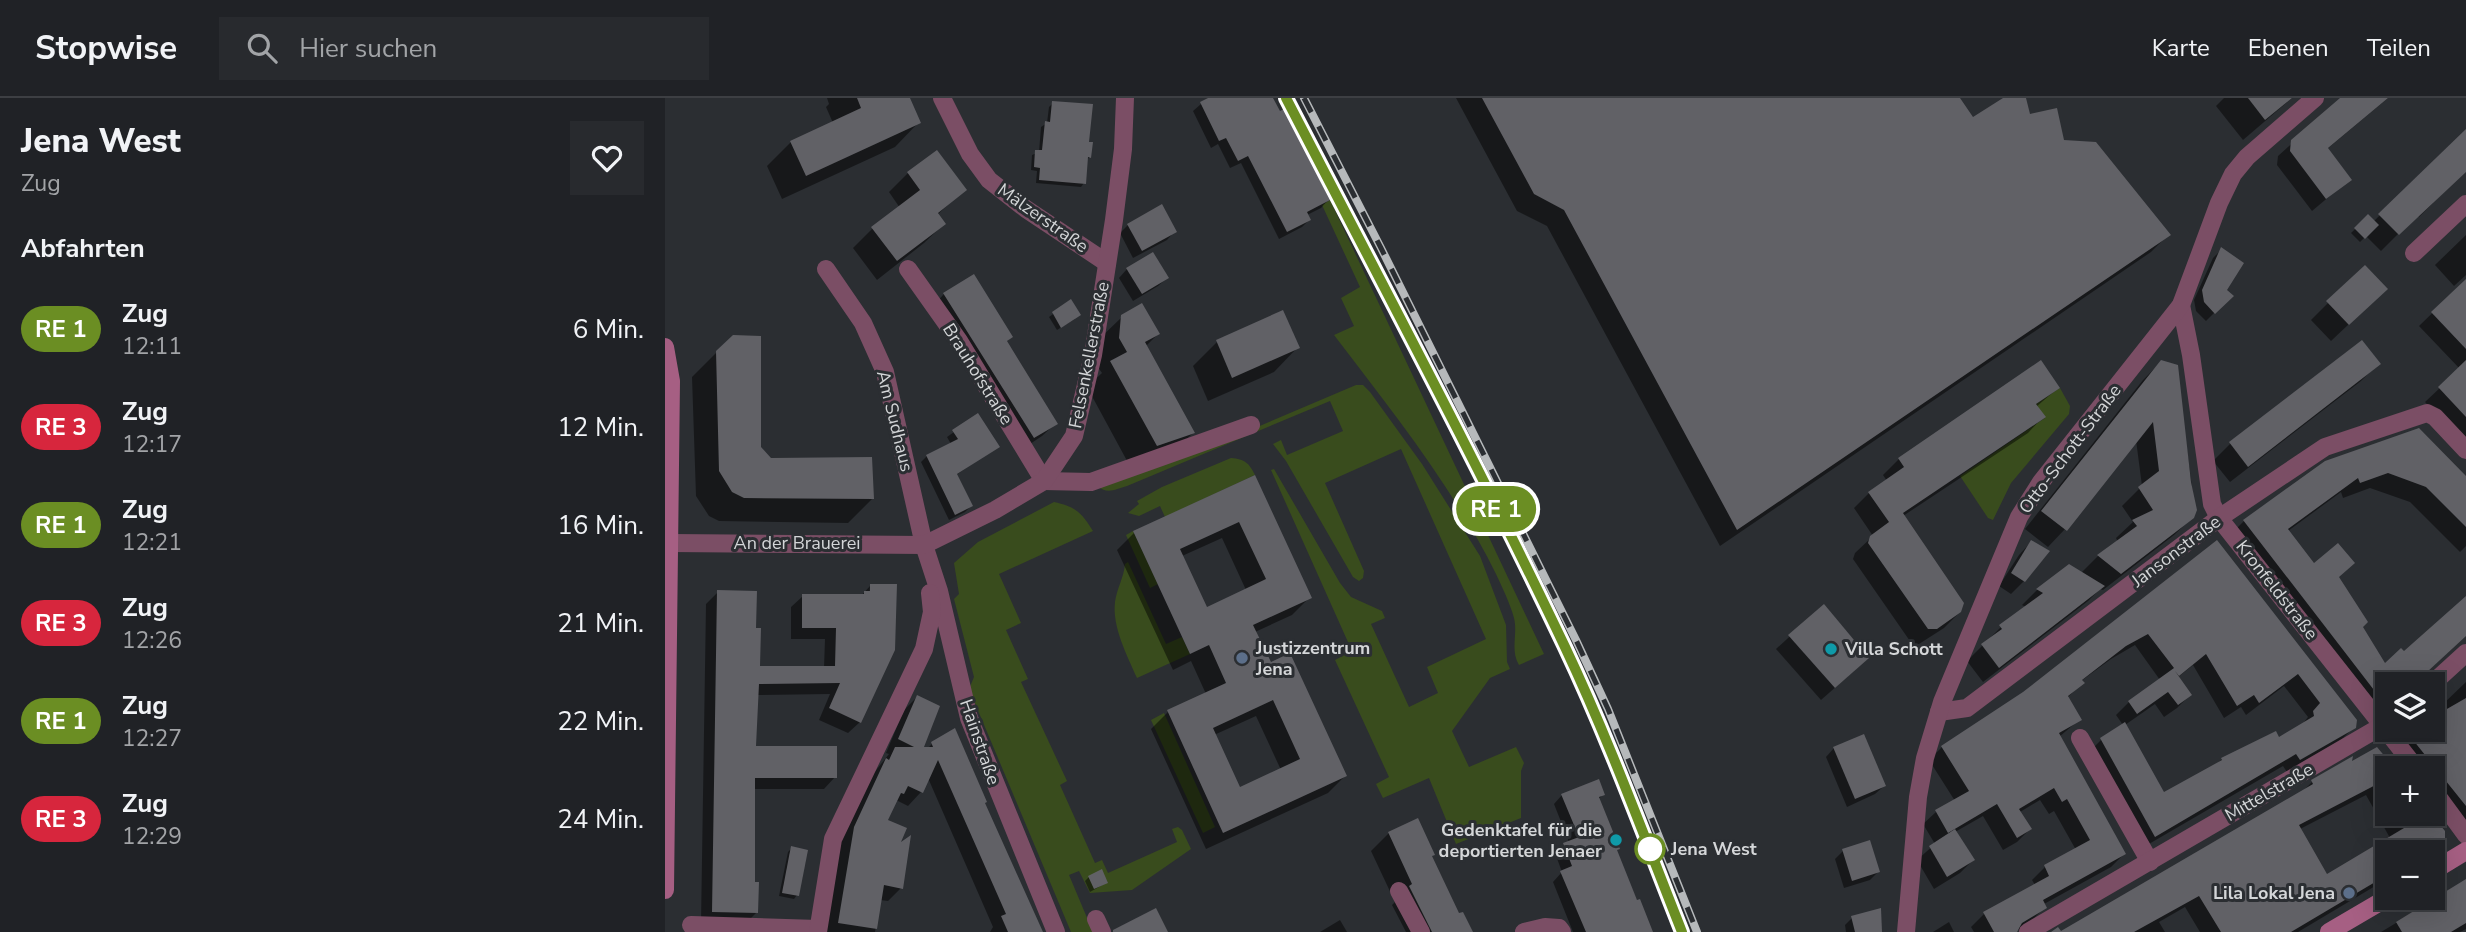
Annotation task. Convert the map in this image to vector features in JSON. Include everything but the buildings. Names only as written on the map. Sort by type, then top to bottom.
[{"type":"main road","points":[[665,347],[671,381],[665,890]]},
{"type":"main road","points":[[2445,864],[2466,851]]},
{"type":"main road","points":[[2329,932],[2375,905]]},
{"type":"street","name":"Mälzerstraße","points":[[942,98],[970,154],[989,180],[1035,216],[1107,262]]},
{"type":"street","name":"Felsenkellerstraße","points":[[925,545],[995,510],[1044,481],[1074,436],[1093,355],[1123,149],[1125,98]]},
{"type":"street","name":"Otto-Schott-Straße","points":[[1906,932],[1918,797],[1925,758],[1939,712],[2019,517],[2041,482],[2181,305],[2219,203],[2246,157],[2315,98]]},
{"type":"street","points":[[2414,253],[2466,204]]},
{"type":"street","name":"Am Sudhaus","points":[[826,269],[863,323],[885,372],[925,545]]},
{"type":"street","name":"Brauhofstraße","points":[[908,269],[959,341],[1044,481]]},
{"type":"street","name":"Kronfeldstraße","points":[[2181,305],[2191,355],[2211,504],[2219,518],[2375,712]]},
{"type":"street","name":"Jansonstraße","points":[[1939,712],[1967,708],[2219,518],[2325,447],[2427,413],[2435,417],[2466,450]]},
{"type":"street","points":[[1044,481],[1091,482],[1251,425]]},
{"type":"street","name":"An der Brauerei","points":[[670,543],[925,545]]},
{"type":"street","points":[[691,925],[818,931],[833,839],[924,649],[933,612],[925,545]]},
{"type":"street","name":"Hainstraße","points":[[925,545],[939,591],[969,718],[1056,932]]},
{"type":"street","points":[[2445,673],[2466,653]]},
{"type":"street","name":"Mittelstraße","points":[[2028,932],[2375,730]]},
{"type":"street","points":[[2080,738],[2150,862]]},
{"type":"street","points":[[2445,806],[2466,835]]},
{"type":"street","points":[[1399,891],[1421,932]]},
{"type":"street","points":[[1524,932],[1545,927],[1561,930]]},
{"type":"green space","points":[[1330,200],[1544,654],[1519,665],[1515,654],[1515,624],[1512,612],[1479,542],[1421,450],[1334,335],[1354,326],[1341,298],[1360,287],[1322,205]]},
{"type":"green space","points":[[1356,385],[1363,385],[1370,392],[1422,464],[1480,556],[1506,625],[1507,662],[1510,669],[1490,678],[1452,731],[1469,767],[1516,747],[1524,763],[1521,771],[1521,818],[1456,844],[1429,778],[1383,798],[1376,784],[1389,777],[1335,660],[1352,651],[1271,470],[1274,469],[1340,583],[1351,597],[1382,611],[1385,618],[1371,624],[1409,707],[1438,693],[1427,667],[1486,639],[1401,449],[1325,483],[1364,571],[1363,578],[1359,581],[1353,577],[1286,461],[1273,444],[1281,440],[1287,455],[1343,431],[1330,401],[1127,486],[1108,491],[1098,486],[1222,442]]},
{"type":"green space","points":[[2060,388],[2070,406],[2069,414],[2011,483],[1993,520],[1988,518],[1960,476],[2045,418],[2036,404]]},
{"type":"green space","points":[[1231,458],[1246,462],[1255,475],[1165,517],[1160,506],[1139,516],[1128,513],[1139,504],[1137,501],[1162,487]]},
{"type":"green space","points":[[1054,502],[1077,511],[1093,531],[999,574],[1021,623],[1006,630],[1028,679],[1021,682],[1067,781],[1060,785],[1095,863],[1102,860],[1108,873],[1177,842],[1172,829],[1178,827],[1191,849],[1132,890],[1090,893],[1079,871],[1069,875],[1093,932],[1071,932],[969,689],[974,677],[954,599],[959,594],[954,563],[978,542]]},
{"type":"green space","points":[[1133,531],[1158,584],[1150,588],[1126,535]]},
{"type":"green space","points":[[1128,562],[1166,644],[1182,637],[1190,654],[1137,678],[1121,641],[1115,612],[1117,592],[1125,564]]},
{"type":"green space","points":[[1164,713],[1215,827],[1203,833],[1151,720]]},
{"type":"railway","points":[[1286,98],[1463,440],[1565,647],[1612,753],[1682,932]]},
{"type":"railway","points":[[1304,98],[1576,640],[1608,709],[1697,932]]},
{"type":"train","points":[[1286,98],[1565,647],[1631,801],[1682,932]]},
{"type":"place","name":"Villa Schott","points":[[1831,649]]},
{"type":"place","name":"Justizzentrum Jena","points":[[1242,658]]},
{"type":"place","name":"Gedenktafel für die deportierten Jenaer","points":[[1616,840]]},
{"type":"place","name":"Jena West","points":[[1650,849]]},
{"type":"place","name":"Lila Lokal Jena","points":[[2349,893]]}]
